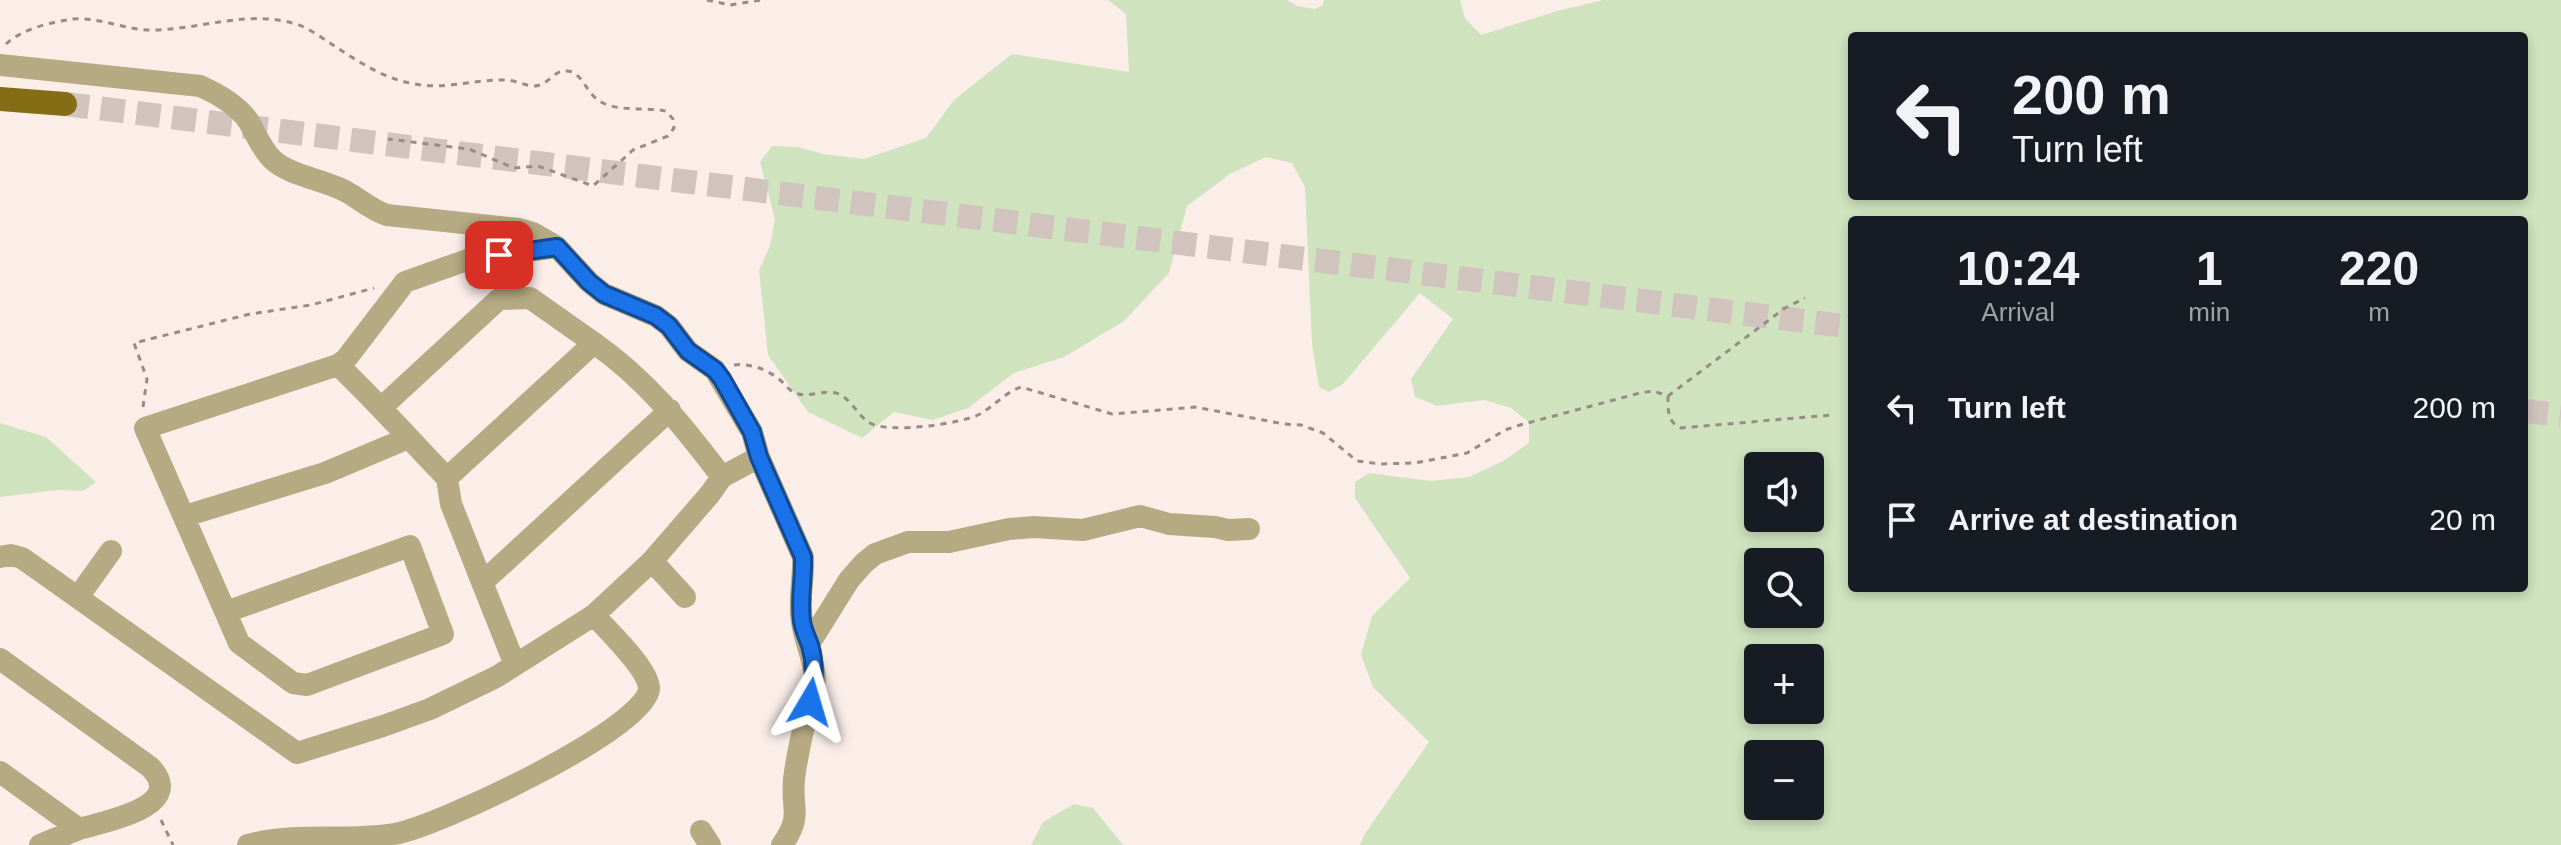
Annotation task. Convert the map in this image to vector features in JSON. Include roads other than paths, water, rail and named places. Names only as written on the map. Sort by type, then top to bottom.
[{"type":"main road","points":[[0,99],[65,104]]},
{"type":"street","points":[[0,65],[200,86],[238,110],[247,119],[264,149],[279,165],[344,190],[375,211],[533,233],[557,247],[597,288],[656,316],[669,326],[688,351],[715,370],[752,432],[759,457],[803,557],[802,625],[814,663],[815,680],[794,781],[795,822],[782,845]]},
{"type":"street","points":[[226,612],[410,546],[443,634],[307,685],[293,683],[239,643],[145,428],[338,365],[346,359],[405,282],[470,259],[557,247]]},
{"type":"street","points":[[382,407],[499,299],[530,298],[613,356],[670,410],[722,477]]},
{"type":"street","points":[[447,478],[594,343]]},
{"type":"street","points":[[338,365],[382,407],[447,478],[451,504],[515,665]]},
{"type":"street","points":[[484,581],[670,410]]},
{"type":"street","points":[[185,516],[325,473],[408,438]]},
{"type":"street","points":[[0,557],[11,555],[22,558],[297,753],[430,709],[496,677],[594,615],[652,561],[722,477],[759,457]]},
{"type":"street","points":[[809,644],[849,580],[864,563],[875,554],[908,542],[949,542],[1034,527],[1083,530],[1140,516],[1169,524],[1249,529]]},
{"type":"street","points":[[78,597],[111,551]]},
{"type":"street","points":[[652,561],[685,597]]},
{"type":"street","points":[[248,845],[291,837],[397,834],[426,826],[526,780],[577,752],[634,713],[649,691],[643,673],[594,615]]},
{"type":"street","points":[[0,659],[153,769],[159,784],[157,796],[142,809],[40,845]]},
{"type":"street","points":[[0,772],[79,829]]},
{"type":"tunnel","points":[[65,104],[1848,327]]},
{"type":"tunnel","points":[[2528,411],[2561,415]]}]
